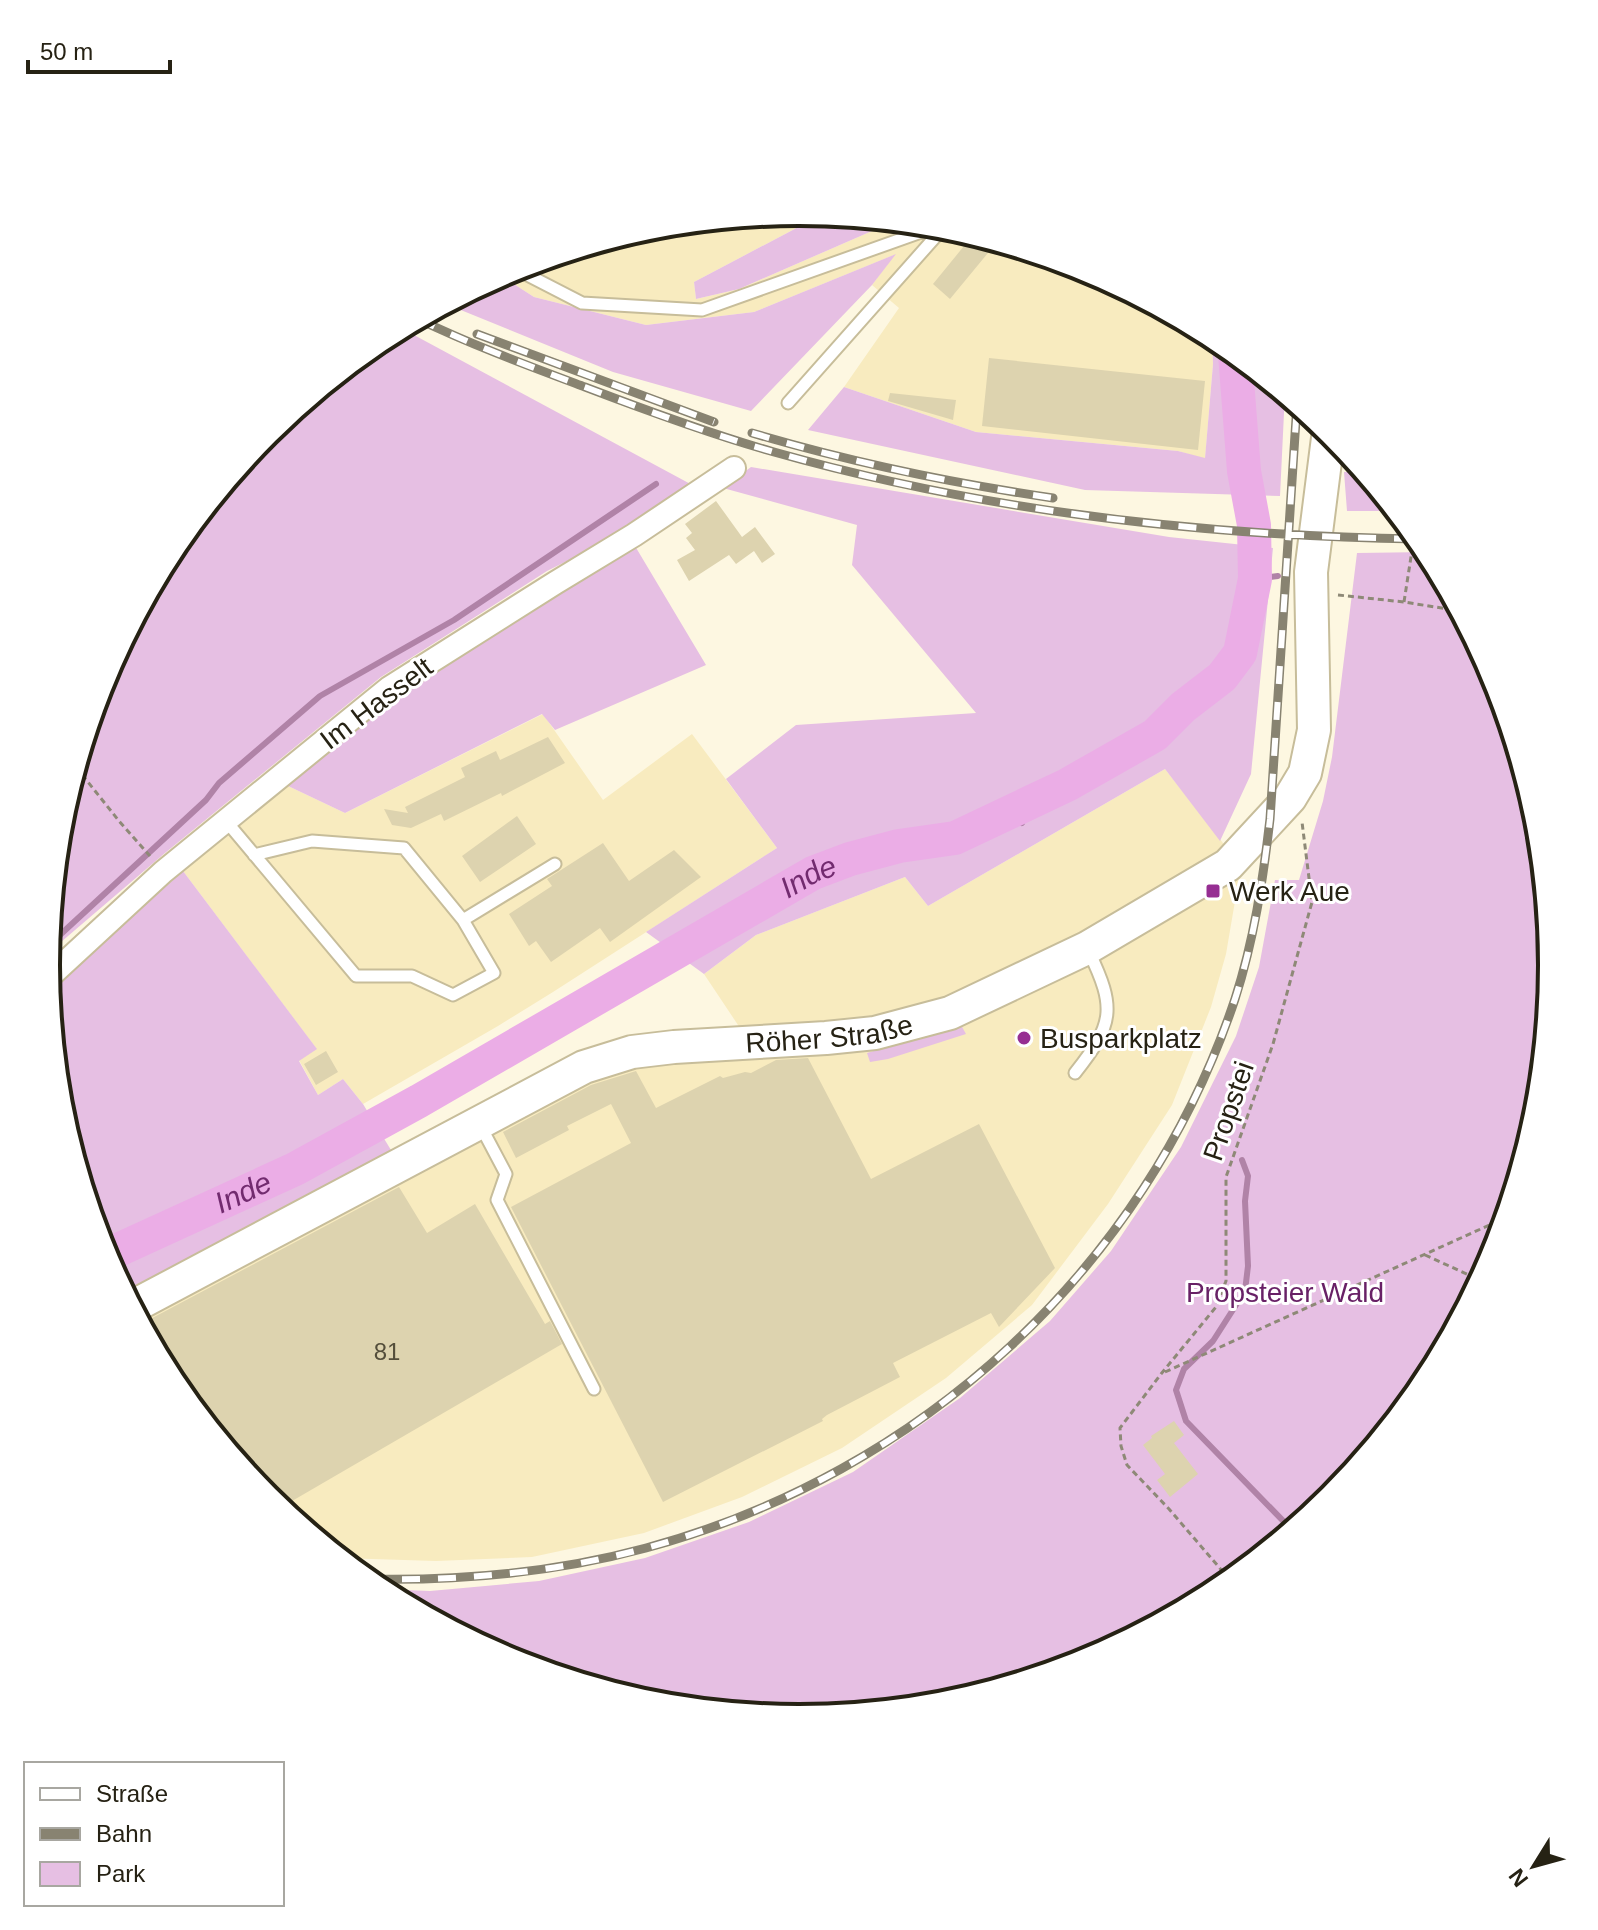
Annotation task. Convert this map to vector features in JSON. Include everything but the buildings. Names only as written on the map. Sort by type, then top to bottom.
[{"type":"main road","name":"Röher Straße","points":[[141,1302],[584,1067],[632,1052],[826,1038],[875,1033],[905,1026],[964,1007],[1087,948],[1228,865],[1290,798],[1305,773],[1314,730],[1311,584],[1327,447]]},
{"type":"street","name":"Im Hasselt","points":[[60,967],[163,872],[389,688],[634,535],[734,468]]},
{"type":"lane","points":[[530,277],[582,303],[702,310],[913,235]]},
{"type":"lane","points":[[788,403],[934,238]]},
{"type":"lane","points":[[226,821],[254,855],[356,976],[412,976],[453,995],[494,973],[463,920],[404,848],[312,841],[254,855]]},
{"type":"lane","points":[[463,920],[555,864]]},
{"type":"lane","points":[[1075,1073],[1093,1050],[1108,1015],[1106,992],[1087,948]]},
{"type":"lane","points":[[479,1123],[506,1174],[497,1200],[594,1389]]},
{"type":"path","points":[[1404,602],[1412,552]]},
{"type":"path","points":[[1311,584],[1328,594],[1446,609]]},
{"type":"path","points":[[84,777],[151,858]]},
{"type":"path","name":"Propstei","points":[[1222,1571],[1127,1465],[1120,1428],[1216,1307],[1226,1281],[1226,1177],[1273,1044],[1312,902],[1301,810],[1270,819]]},
{"type":"path","points":[[1161,1374],[1491,1225]]},
{"type":"path","points":[[1425,1255],[1470,1275]]},
{"type":"shaded area","points":[[800,226],[694,282],[696,299],[739,289],[874,230],[943,240],[990,251],[1037,265],[1126,302],[1213,353],[1205,459],[1178,451],[976,432],[844,387],[899,308],[872,285],[894,255],[754,312],[646,325],[534,297],[513,283],[608,251],[703,232]]},
{"type":"shaded area","points":[[543,714],[603,800],[692,734],[777,848],[553,992],[363,1104],[343,1079],[318,1095],[299,1060],[316,1048],[183,871],[286,785],[345,813]]},
{"type":"shaded area","points":[[1165,769],[1241,866],[1226,954],[1211,1007],[1172,1105],[1108,1204],[1032,1305],[946,1378],[842,1448],[742,1497],[644,1533],[532,1557],[436,1561],[360,1559],[312,1521],[243,1452],[185,1376],[145,1309],[586,1071],[742,1031],[704,974],[756,935],[905,877],[928,906]]},
{"type":"green space","points":[[800,226],[874,230],[739,289],[696,299],[694,282]]},
{"type":"green space","points":[[896,254],[872,285],[751,411],[613,372],[459,309],[513,283],[534,297],[646,325],[754,312]]},
{"type":"green space","points":[[414,335],[696,487],[547,571],[381,677],[61,942],[66,869],[85,774],[116,682],[159,595],[213,515],[276,442],[312,409],[388,351]]},
{"type":"green space","points":[[1213,353],[1285,408],[1280,496],[1085,490],[808,430],[844,387],[976,432],[1178,451],[1205,458]]},
{"type":"green space","points":[[751,467],[1169,537],[1273,548],[1251,774],[1220,841],[1165,769],[928,906],[905,877],[756,935],[704,974],[646,932],[777,848],[726,779],[796,725],[976,713],[852,565],[857,525],[723,488]]},
{"type":"green space","points":[[1344,472],[1349,472],[1382,511],[1347,511]]},
{"type":"green space","points":[[635,546],[706,665],[555,730],[542,714],[345,813],[286,785],[393,698]]},
{"type":"green space","name":"Propsteier Wald","points":[[1412,552],[1462,638],[1482,682],[1499,727],[1524,821],[1532,869],[1538,965],[1532,1061],[1524,1109],[1499,1203],[1482,1248],[1439,1335],[1413,1376],[1355,1452],[1322,1488],[1286,1521],[1210,1579],[1126,1628],[1037,1665],[943,1690],[895,1698],[799,1704],[703,1698],[655,1690],[561,1665],[516,1648],[472,1628],[405,1590],[430,1591],[539,1581],[645,1558],[749,1522],[853,1472],[960,1398],[1050,1321],[1111,1251],[1181,1147],[1236,1036],[1259,967],[1275,880],[1299,880],[1323,801],[1332,757],[1357,553]]},
{"type":"green space","points":[[183,871],[317,1049],[299,1061],[318,1095],[343,1079],[363,1104],[394,1155],[135,1290],[99,1203],[74,1109],[62,1013],[61,983],[68,973]]},
{"type":"green space","points":[[961,1025],[966,1034],[870,1062],[867,1053]]},
{"type":"waterway","name":"Inde","points":[[117,1250],[295,1169],[419,1101],[813,873],[899,846],[955,838],[1067,785],[1155,735],[1183,707],[1222,677],[1240,653],[1255,579],[1254,525],[1244,471],[1236,370]]},
{"type":"waterway","points":[[61,934],[206,800],[219,783],[320,696],[454,620],[656,484]]},
{"type":"waterway","points":[[1255,579],[1278,576]]},
{"type":"waterway","points":[[1015,810],[1022,823]]},
{"type":"waterway","points":[[1242,1160],[1248,1176],[1245,1291],[1213,1341],[1184,1369],[1176,1390],[1186,1421],[1284,1522]]},
{"type":"railway","points":[[430,325],[522,363],[703,430],[853,473],[1013,505],[1175,526],[1402,539]]},
{"type":"railway","points":[[477,334],[714,422]]},
{"type":"railway","points":[[388,1579],[472,1577],[577,1564],[646,1548],[746,1514],[841,1469],[929,1413],[1010,1347],[1081,1272],[1144,1188],[1195,1097],[1235,999],[1248,955],[1270,819],[1296,418]]},
{"type":"railway","points":[[752,433],[901,471],[1053,498]]},
{"type":"place","name":"Werk Aue","points":[[1213,891]]},
{"type":"place","name":"Busparkplatz","points":[[1024,1038]]}]
